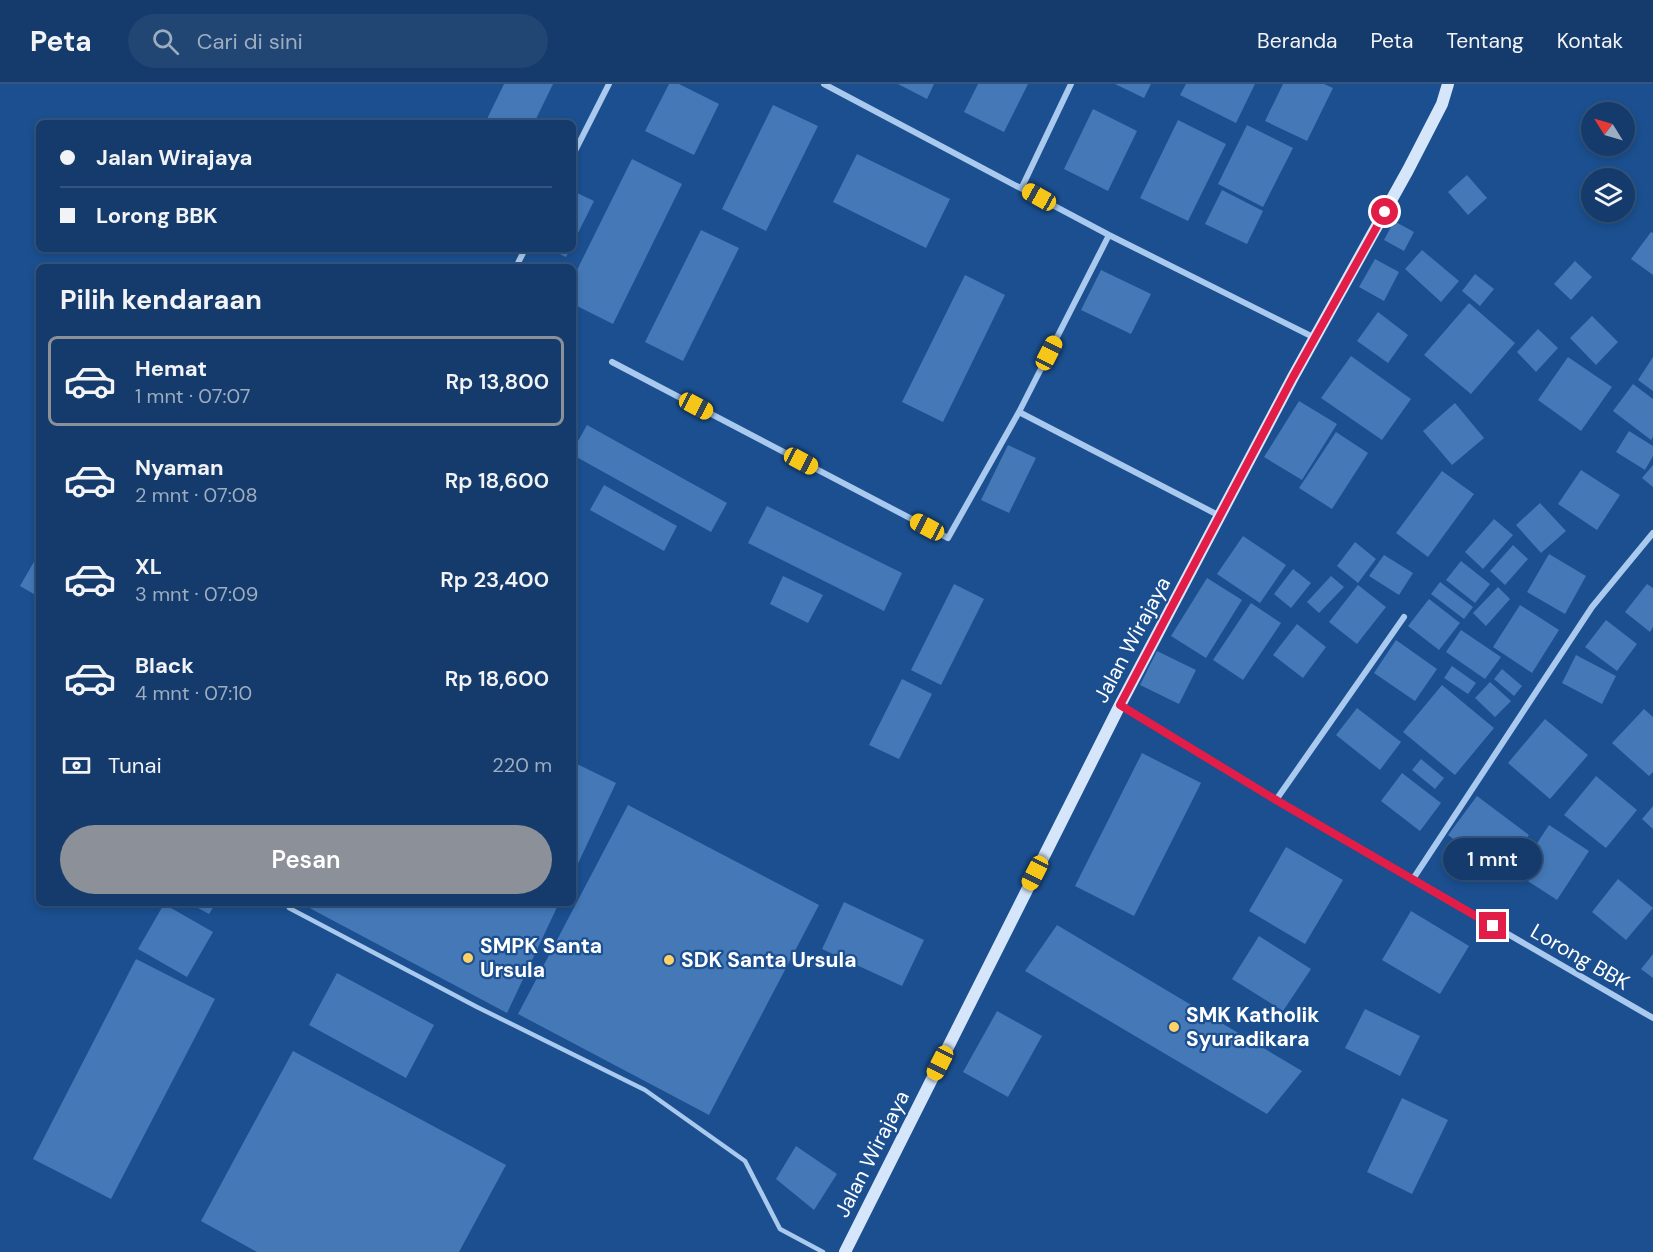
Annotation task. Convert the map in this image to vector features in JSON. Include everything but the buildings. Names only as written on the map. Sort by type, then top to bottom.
[{"type":"street","points":[[576,149],[609,84]]},
{"type":"street","points":[[824,84],[1109,235],[1315,338]]},
{"type":"street","points":[[839,91],[842,84]]},
{"type":"street","points":[[1022,187],[1071,84]]},
{"type":"street","name":"Jalan Wirajaya","points":[[844,1252],[1120,705],[1315,338],[1413,161],[1442,104],[1448,84]]},
{"type":"street","points":[[612,362],[948,538],[1019,412],[1109,235]]},
{"type":"street","points":[[1019,412],[1220,516]]},
{"type":"street","points":[[1413,879],[1592,607],[1653,533]]},
{"type":"street","points":[[1276,800],[1404,617]]},
{"type":"street","name":"Lorong BBK","points":[[1120,705],[1276,800],[1653,1018]]},
{"type":"lane","points":[[289,908],[477,1007],[645,1090],[745,1161],[780,1229],[823,1252]]},
{"type":"place","name":"SMPK Santa Ursula","points":[[468,958]]},
{"type":"place","name":"SDK Santa Ursula","points":[[669,960]]},
{"type":"place","name":"SMK Katholik Syuradikara","points":[[1174,1027]]},
{"type":"route","points":[[1385,212],[1293,377],[1120,705],[1276,800],[1493,926]]}]
